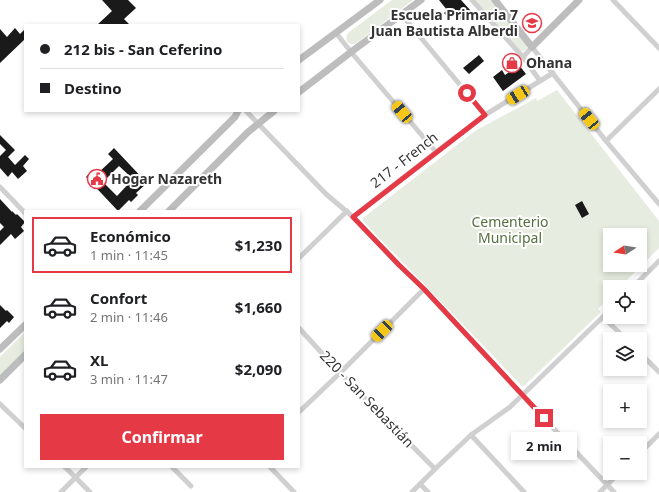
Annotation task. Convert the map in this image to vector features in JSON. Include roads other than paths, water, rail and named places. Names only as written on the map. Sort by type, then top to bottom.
[{"type":"street","points":[[300,59],[380,0]]},
{"type":"street","points":[[300,91],[421,0]]},
{"type":"street","points":[[472,0],[523,57],[540,81]]},
{"type":"street","points":[[495,0],[606,141],[659,204]]},
{"type":"street","points":[[523,57],[579,0]]},
{"type":"street","points":[[613,0],[659,48]]},
{"type":"street","points":[[402,15],[485,115]]},
{"type":"street","points":[[336,33],[436,152]]},
{"type":"street","name":"217 - French","points":[[353,217],[485,115],[553,73]]},
{"type":"street","points":[[606,141],[659,89]]},
{"type":"street","points":[[141,210],[235,117],[238,112]]},
{"type":"street","points":[[247,112],[326,194],[347,211],[424,289],[614,492]]},
{"type":"street","points":[[170,210],[229,150],[273,112]]},
{"type":"street","points":[[0,187],[24,212]]},
{"type":"street","points":[[300,257],[347,211]]},
{"type":"street","points":[[640,280],[659,261]]},
{"type":"street","points":[[300,411],[424,289]]},
{"type":"street","points":[[412,492],[471,435],[510,407],[603,316]]},
{"type":"street","points":[[611,324],[619,332]]},
{"type":"street","points":[[0,349],[24,326]]},
{"type":"street","name":"220 - San Sebastián","points":[[300,329],[340,373],[435,469]]},
{"type":"street","points":[[0,380],[24,357]]},
{"type":"street","points":[[647,360],[659,372]]},
{"type":"street","points":[[0,404],[24,427]]},
{"type":"street","points":[[647,446],[659,434]]},
{"type":"street","points":[[471,435],[524,492]]},
{"type":"street","points":[[66,468],[90,492]]},
{"type":"street","points":[[61,492],[85,468]]},
{"type":"street","points":[[173,468],[191,486]]},
{"type":"street","points":[[271,468],[294,492]]},
{"type":"street","points":[[600,492],[612,480]]},
{"type":"street","points":[[420,484],[428,492]]},
{"type":"place","name":"Escuela Primaria 7 Juan Bautista Alberdi","points":[[532,23]]},
{"type":"place","name":"Ohana","points":[[512,63]]},
{"type":"place","name":"Hogar Nazareth","points":[[97,179]]},
{"type":"park label","name":"Cementerio Municipal","points":[[510,230]]}]
